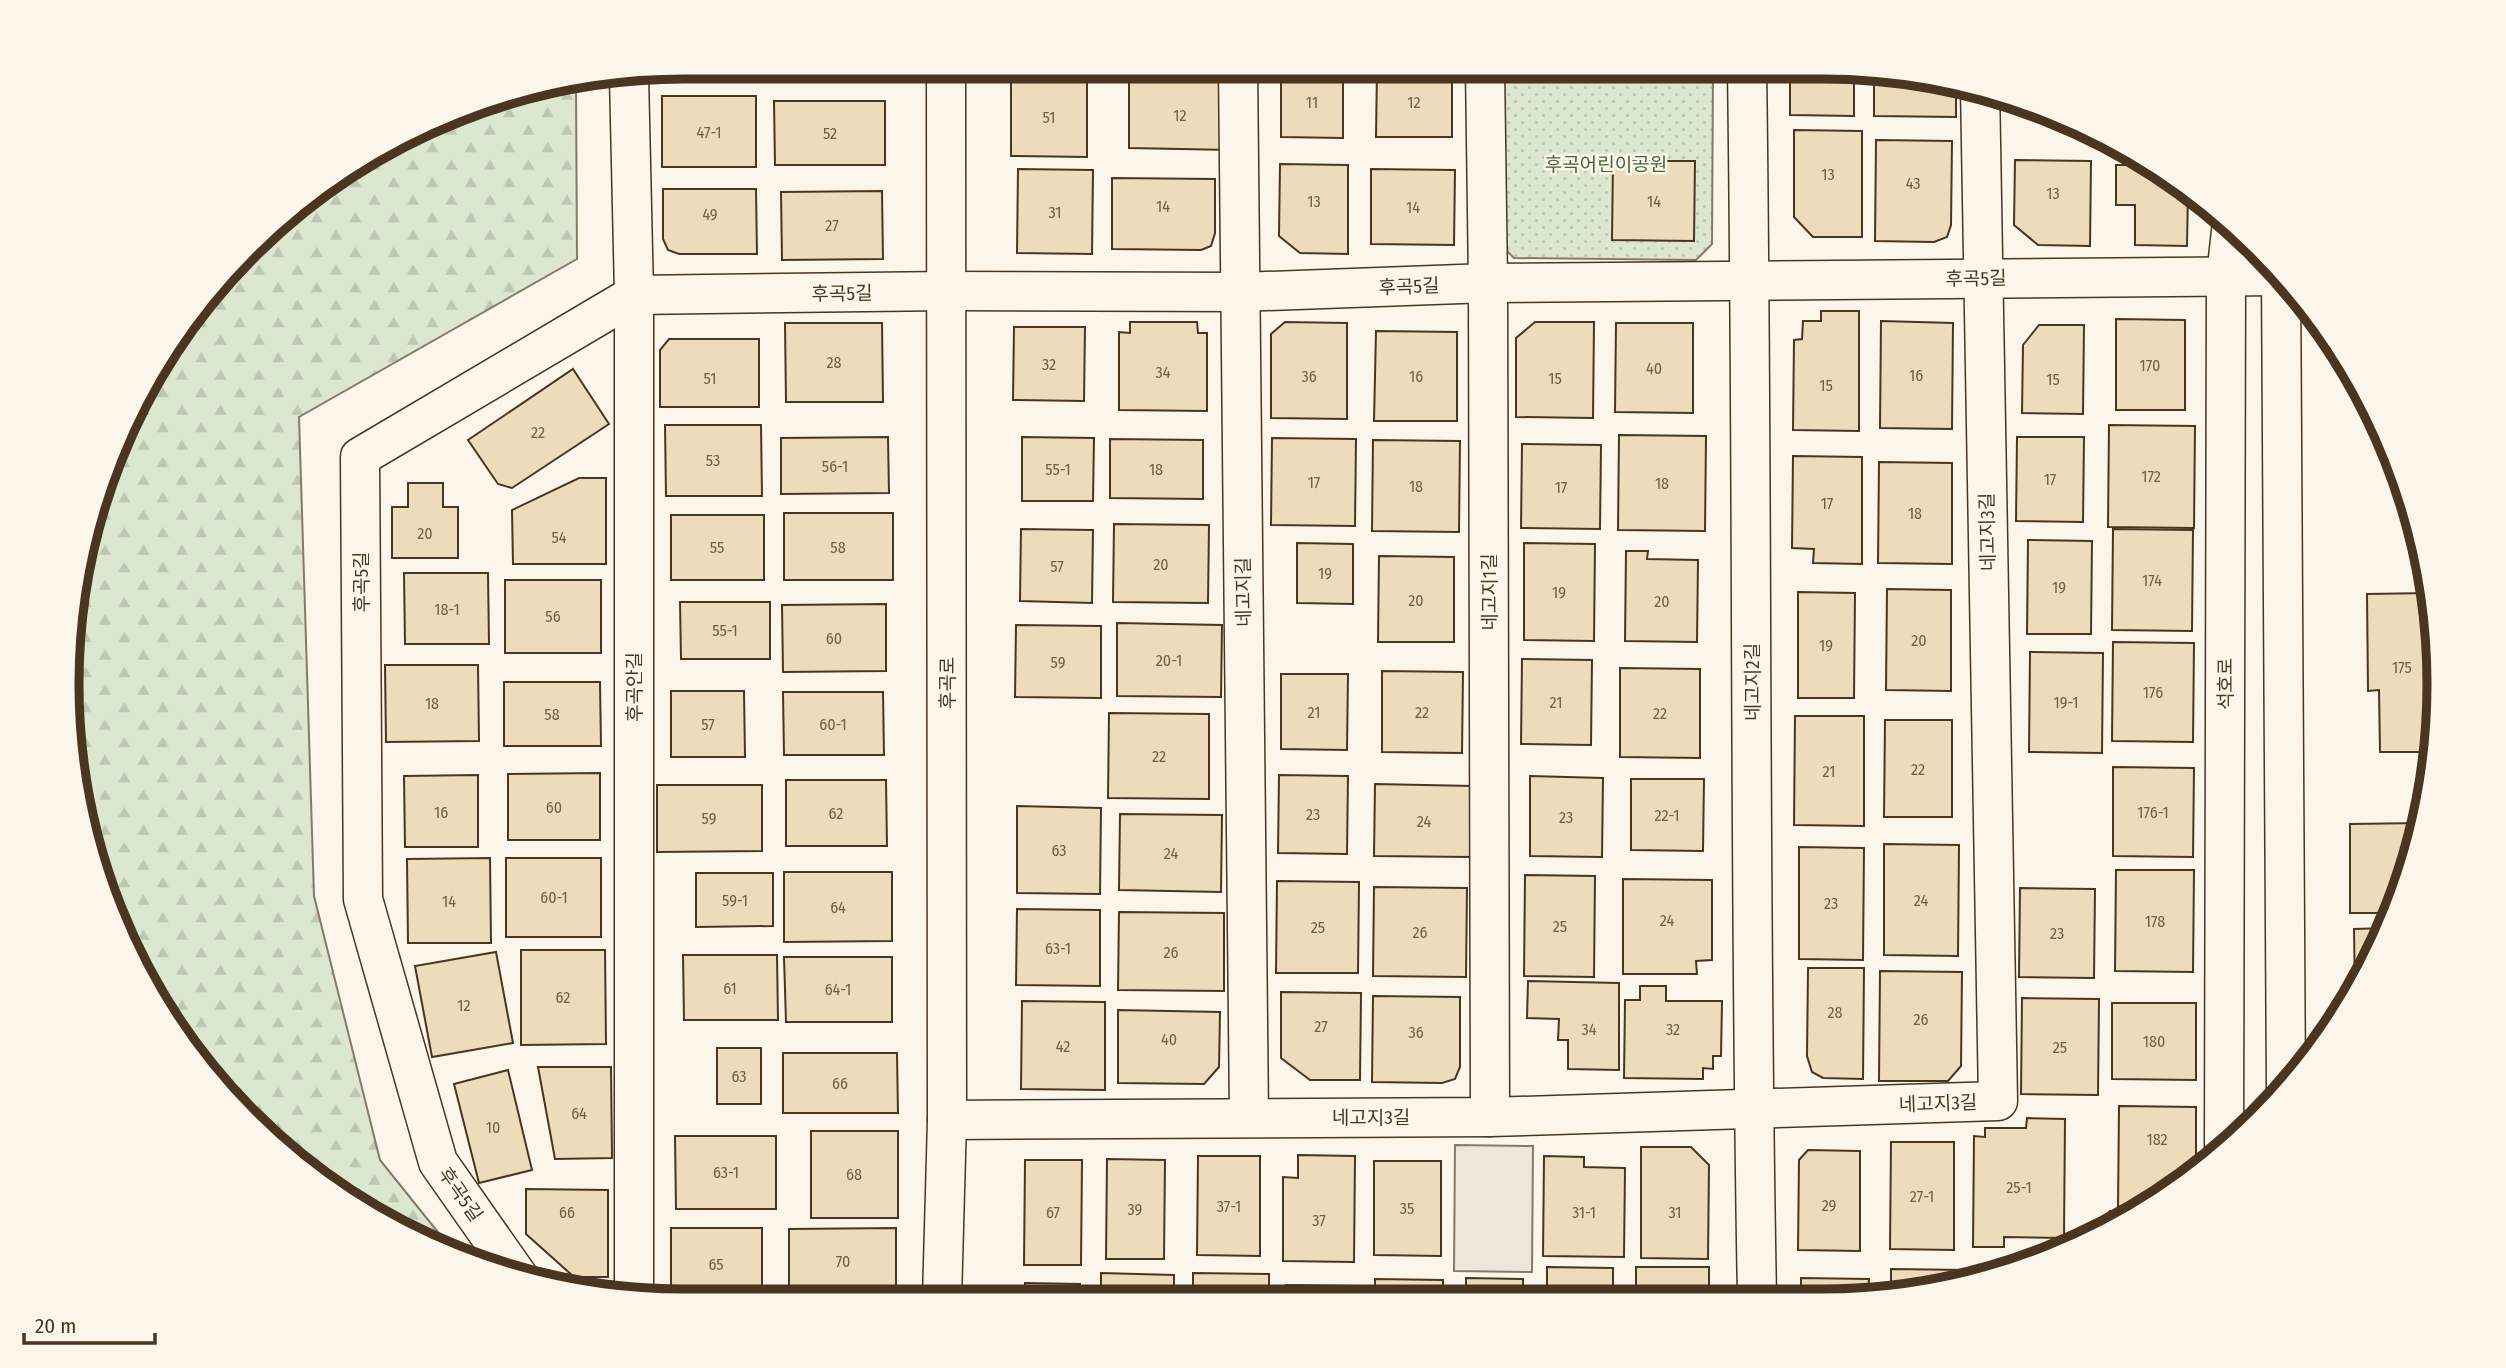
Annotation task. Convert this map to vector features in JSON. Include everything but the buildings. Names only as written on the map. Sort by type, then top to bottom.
[{"type":"street","name":"후곡로","points":[[942,1289],[947,1120],[946,79]]},
{"type":"street","name":"네고지길","points":[[1238,79],[1249,1117]]},
{"type":"street","name":"네고지1길","points":[[1485,79],[1490,1116]]},
{"type":"street","name":"네고지2길","points":[[1747,79],[1753,1110],[1757,1289]]},
{"type":"street","name":"후곡안길","points":[[629,82],[634,295],[634,1287]]},
{"type":"street","name":"네고지3길","points":[[947,1120],[1490,1116],[1998,1101],[1981,278],[1980,99]]},
{"type":"street","name":"석호로","points":[[2224,1136],[2226,276],[2230,238]]},
{"type":"street","name":"후곡5길","points":[[509,1263],[438,1162],[363,899],[360,457],[634,295],[948,291],[1240,292],[1488,283],[2269,276]]},
{"type":"street","points":[[2281,290],[2286,1072]]},
{"type":"green space","name":"후곡어린이공원","points":[[1500,79],[1713,79],[1712,244],[1696,260],[1514,258],[1498,242]]},
{"type":"green space","points":[[576,88],[577,259],[299,417],[314,896],[380,1160],[444,1239],[381,1208],[348,1187],[285,1139],[256,1112],[229,1083],[181,1020],[141,952],[111,879],[99,841],[84,763],[80,724],[80,644],[90,566],[111,489],[141,416],[160,381],[204,316],[256,256],[285,229],[348,181],[416,141],[489,111]]},
{"type":"shaded area","points":[[1455,1145],[1533,1146],[1532,1272],[1454,1271]]}]
